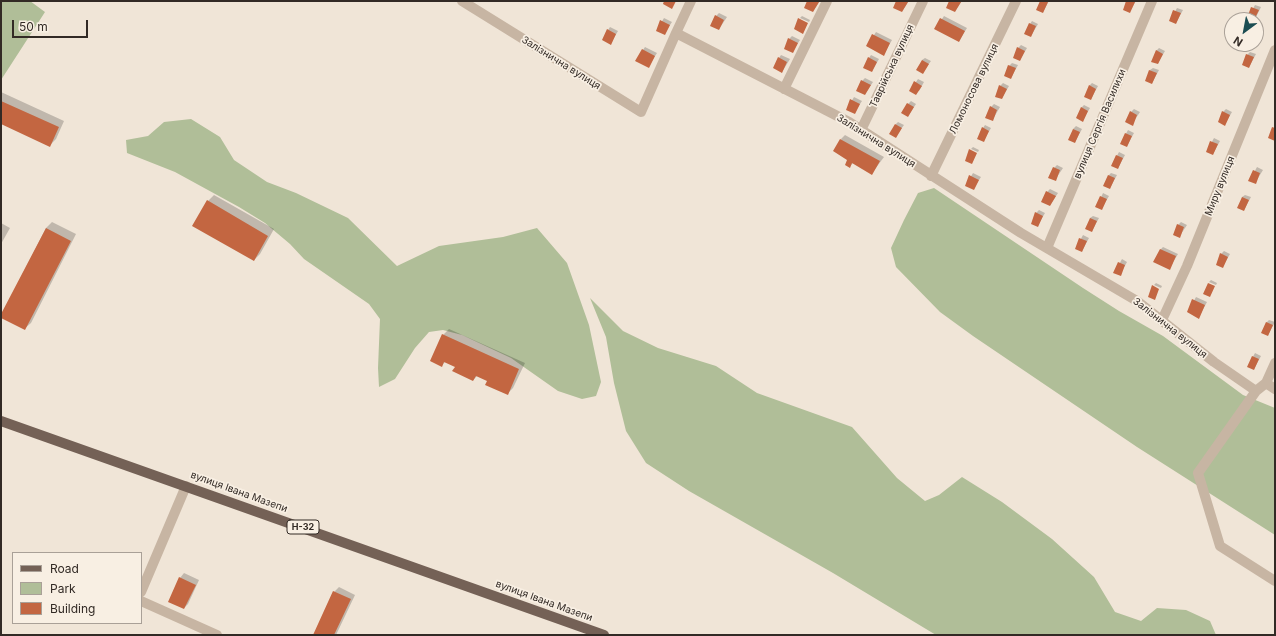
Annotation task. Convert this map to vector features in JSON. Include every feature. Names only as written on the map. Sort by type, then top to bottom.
[{"type":"main road","name":"вулиця Івана Мазепи","points":[[1,421],[604,635]]},
{"type":"street","points":[[676,33],[691,1]]},
{"type":"street","points":[[784,89],[827,1]]},
{"type":"street","name":"Таврійська вулиця","points":[[861,130],[923,1]]},
{"type":"street","name":"Ломоносова вулиця","points":[[931,176],[1016,1]]},
{"type":"street","name":"вулиця Сергія Василихи","points":[[1047,248],[1152,1]]},
{"type":"street","name":"Залізнична вулиця","points":[[467,2],[641,112],[676,33],[849,122],[931,176],[1047,248],[1137,301],[1214,362],[1256,390]]},
{"type":"street","name":"Миру вулиця","points":[[1162,320],[1187,266],[1275,50]]},
{"type":"street","points":[[1275,363],[1271,386],[1256,390],[1198,473],[1220,546],[1275,581]]},
{"type":"street","points":[[142,590],[186,486]]},
{"type":"street","points":[[142,601],[217,635]]},
{"type":"green space","points":[[1,1],[30,1],[45,12],[1,80]]},
{"type":"green space","points":[[191,119],[220,137],[234,160],[267,182],[296,193],[348,218],[397,266],[439,246],[503,237],[537,228],[567,263],[589,325],[601,382],[596,396],[582,399],[558,391],[511,358],[462,335],[443,330],[429,332],[415,348],[395,379],[379,387],[378,368],[380,319],[369,304],[304,259],[290,244],[265,223],[175,172],[127,153],[126,140],[148,136],[164,122]]},
{"type":"green space","points":[[934,188],[1083,288],[1119,311],[1163,336],[1243,395],[1275,408],[1275,535],[1137,447],[940,312],[896,267],[891,248],[918,193]]},
{"type":"green space","points":[[590,298],[623,331],[658,348],[716,366],[757,393],[852,427],[897,478],[925,501],[939,495],[962,477],[1002,502],[1052,539],[1094,577],[1115,612],[1141,621],[1157,608],[1186,610],[1210,621],[1216,635],[936,635],[833,573],[689,491],[646,463],[626,431],[614,383],[606,337]]},
{"type":"building","points":[[664,1],[676,1],[672,9],[663,4]]},
{"type":"building","points":[[807,1],[819,2],[813,12],[804,8]]},
{"type":"building","points":[[896,1],[908,2],[902,12],[893,8]]},
{"type":"building","points":[[949,1],[961,2],[955,12],[946,8]]},
{"type":"building","points":[[1040,1],[1048,2],[1043,13],[1036,10]]},
{"type":"building","points":[[1126,1],[1135,2],[1130,13],[1123,10]]},
{"type":"building","points":[[1251,7],[1259,10],[1258,12],[1249,12]]},
{"type":"building","points":[[1173,10],[1181,13],[1176,24],[1169,21]]},
{"type":"building","points":[[715,15],[724,20],[719,30],[710,26]]},
{"type":"building","points":[[798,18],[808,23],[803,34],[794,29]]},
{"type":"building","points":[[940,18],[965,31],[959,42],[934,29]]},
{"type":"building","points":[[660,20],[670,25],[665,35],[656,31]]},
{"type":"building","points":[[1029,23],[1036,26],[1031,37],[1024,34]]},
{"type":"building","points":[[607,29],[616,34],[611,45],[602,40]]},
{"type":"building","points":[[872,34],[890,43],[884,56],[866,46]]},
{"type":"building","points":[[788,38],[798,43],[793,53],[784,49]]},
{"type":"building","points":[[1017,47],[1025,51],[1020,61],[1013,58]]},
{"type":"building","points":[[642,49],[655,56],[649,68],[635,61]]},
{"type":"building","points":[[1156,50],[1163,54],[1158,64],[1151,62]]},
{"type":"building","points":[[1246,54],[1254,57],[1249,68],[1242,65]]},
{"type":"building","points":[[778,57],[787,62],[782,73],[773,68]]},
{"type":"building","points":[[868,57],[877,62],[872,72],[863,68]]},
{"type":"building","points":[[922,60],[929,64],[923,74],[916,70]]},
{"type":"building","points":[[1008,65],[1016,68],[1011,79],[1004,76]]},
{"type":"building","points":[[1149,70],[1157,73],[1152,84],[1145,81]]},
{"type":"building","points":[[861,80],[871,85],[865,95],[856,91]]},
{"type":"building","points":[[914,81],[922,86],[916,95],[909,91]]},
{"type":"building","points":[[999,85],[1007,89],[1002,99],[995,97]]},
{"type":"building","points":[[1089,85],[1096,89],[1091,100],[1084,97]]},
{"type":"building","points":[[850,99],[860,104],[855,114],[846,110]]},
{"type":"building","points":[[1,101],[59,127],[50,147],[1,124]]},
{"type":"building","points":[[907,103],[914,107],[908,117],[901,113]]},
{"type":"building","points":[[990,106],[997,110],[993,121],[985,118]]},
{"type":"building","points":[[1081,107],[1088,111],[1083,122],[1076,118]]},
{"type":"building","points":[[1130,111],[1137,115],[1133,126],[1125,122]]},
{"type":"building","points":[[1222,111],[1230,115],[1225,126],[1218,122]]},
{"type":"building","points":[[895,124],[902,128],[896,138],[889,134]]},
{"type":"building","points":[[982,127],[989,131],[984,142],[977,139]]},
{"type":"building","points":[[1272,127],[1275,128],[1275,141],[1268,138]]},
{"type":"building","points":[[1073,129],[1080,132],[1075,143],[1068,140]]},
{"type":"building","points":[[1125,133],[1132,136],[1127,147],[1120,144]]},
{"type":"building","points":[[840,139],[880,161],[872,175],[852,163],[850,168],[845,165],[847,160],[833,151]]},
{"type":"building","points":[[1210,141],[1218,144],[1213,155],[1206,152]]},
{"type":"building","points":[[969,149],[977,153],[972,164],[965,161]]},
{"type":"building","points":[[1116,155],[1123,158],[1118,169],[1111,166]]},
{"type":"building","points":[[1053,167],[1060,170],[1056,181],[1048,178]]},
{"type":"building","points":[[1253,170],[1260,173],[1256,184],[1248,181]]},
{"type":"building","points":[[969,175],[979,180],[974,190],[965,186]]},
{"type":"building","points":[[1108,175],[1115,178],[1110,189],[1103,186]]},
{"type":"building","points":[[1046,191],[1056,196],[1050,206],[1041,202]]},
{"type":"building","points":[[1100,196],[1107,199],[1102,210],[1095,207]]},
{"type":"building","points":[[1242,197],[1249,200],[1244,211],[1237,208]]},
{"type":"building","points":[[207,200],[268,236],[254,261],[192,226]]},
{"type":"building","points":[[1035,212],[1043,216],[1038,227],[1031,224]]},
{"type":"building","points":[[1090,218],[1097,221],[1092,232],[1085,229]]},
{"type":"building","points":[[1177,224],[1184,227],[1180,238],[1173,235]]},
{"type":"building","points":[[46,228],[71,241],[25,330],[1,318],[1,314]]},
{"type":"building","points":[[1079,238],[1087,241],[1082,252],[1075,249]]},
{"type":"building","points":[[1160,249],[1176,256],[1170,270],[1153,262]]},
{"type":"building","points":[[1220,253],[1228,257],[1223,268],[1216,265]]},
{"type":"building","points":[[1118,262],[1125,265],[1121,276],[1113,273]]},
{"type":"building","points":[[1208,283],[1215,286],[1210,297],[1203,294]]},
{"type":"building","points":[[1152,285],[1159,289],[1155,300],[1148,297]]},
{"type":"building","points":[[1192,299],[1205,305],[1199,319],[1187,312]]},
{"type":"building","points":[[1266,322],[1273,325],[1268,336],[1261,333]]},
{"type":"building","points":[[442,334],[519,369],[508,395],[485,385],[487,381],[476,376],[473,381],[452,371],[455,367],[444,362],[442,367],[430,361]]},
{"type":"building","points":[[1252,356],[1259,359],[1254,370],[1247,367]]},
{"type":"building","points":[[179,577],[196,585],[184,609],[168,602]]},
{"type":"building","points":[[333,591],[351,599],[334,635],[313,635]]}]
